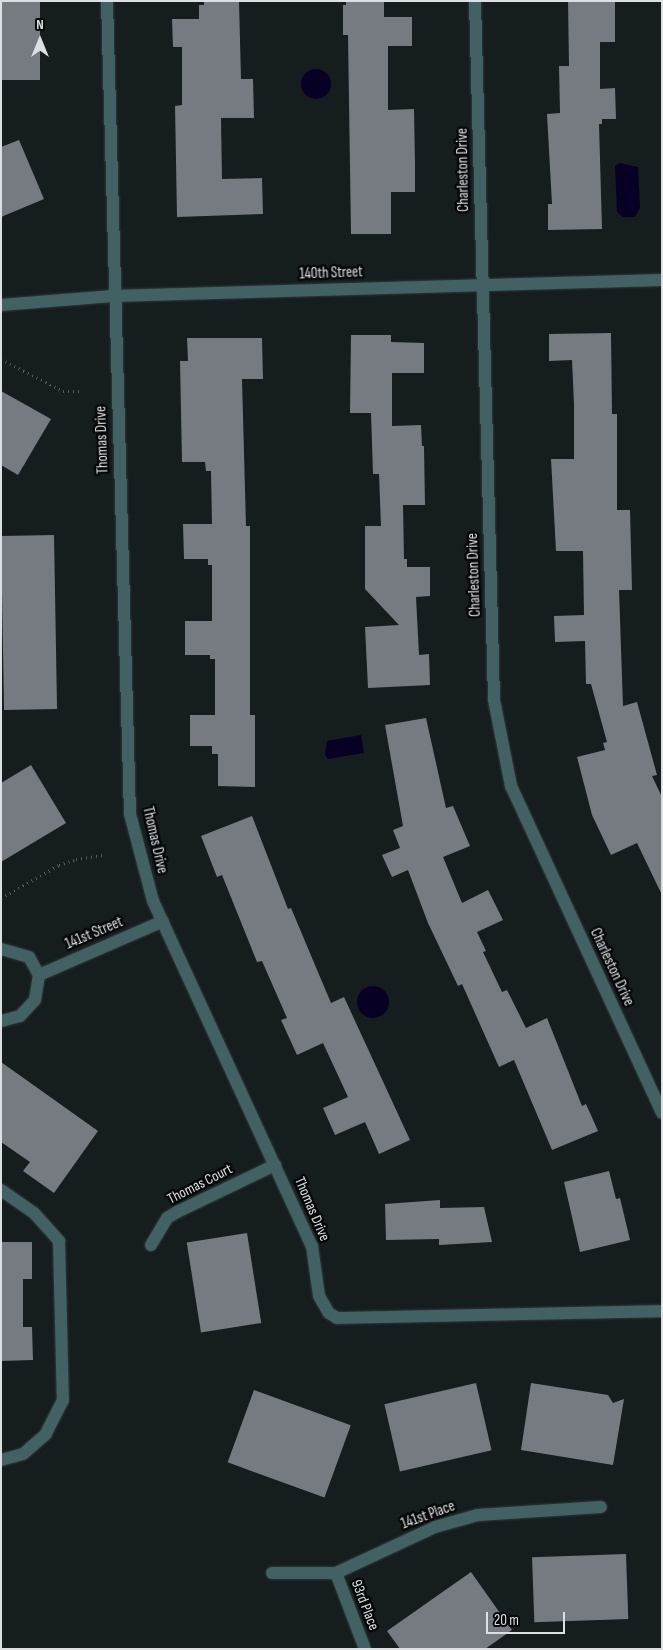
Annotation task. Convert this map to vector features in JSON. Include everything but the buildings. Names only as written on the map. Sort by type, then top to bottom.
[{"type":"street","name":"Thomas Drive","points":[[107,1],[113,296],[130,814],[154,901],[312,1246],[319,1296],[329,1313],[337,1318],[662,1312]]},
{"type":"street","name":"Charleston Drive","points":[[475,1],[494,700],[511,786],[662,1113]]},
{"type":"street","name":"140th Street","points":[[1,306],[113,296],[662,280]]},
{"type":"street","name":"141st Street","points":[[39,975],[163,921]]},
{"type":"street","points":[[1,949],[29,957],[39,975],[35,1000],[20,1016],[1,1021]]},
{"type":"street","name":"Thomas Court","points":[[150,1245],[168,1218],[177,1212],[275,1165]]},
{"type":"street","points":[[1,1190],[34,1213],[59,1241],[63,1400],[46,1434],[24,1454],[1,1460]]},
{"type":"street","name":"141st Place","points":[[272,1573],[336,1573],[435,1527],[478,1515],[601,1507]]},
{"type":"street","name":"93rd Place","points":[[336,1573],[365,1649]]},
{"type":"path","points":[[1,359],[63,391],[83,391]]},
{"type":"path","points":[[1,898],[59,865],[76,859],[106,855]]},
{"type":"shaded area","points":[[316,69],[326,74],[331,84],[326,94],[316,99],[306,94],[301,84],[306,74]]},
{"type":"shaded area","points":[[620,163],[638,167],[640,208],[635,217],[623,217],[617,212],[615,166]]},
{"type":"shaded area","points":[[361,735],[364,753],[328,759],[325,755],[327,741]]},
{"type":"shaded area","points":[[373,986],[379,987],[384,991],[388,996],[388,1008],[384,1013],[379,1017],[373,1018],[367,1017],[362,1013],[358,1008],[357,1002],[358,996],[362,991],[367,987]]}]
